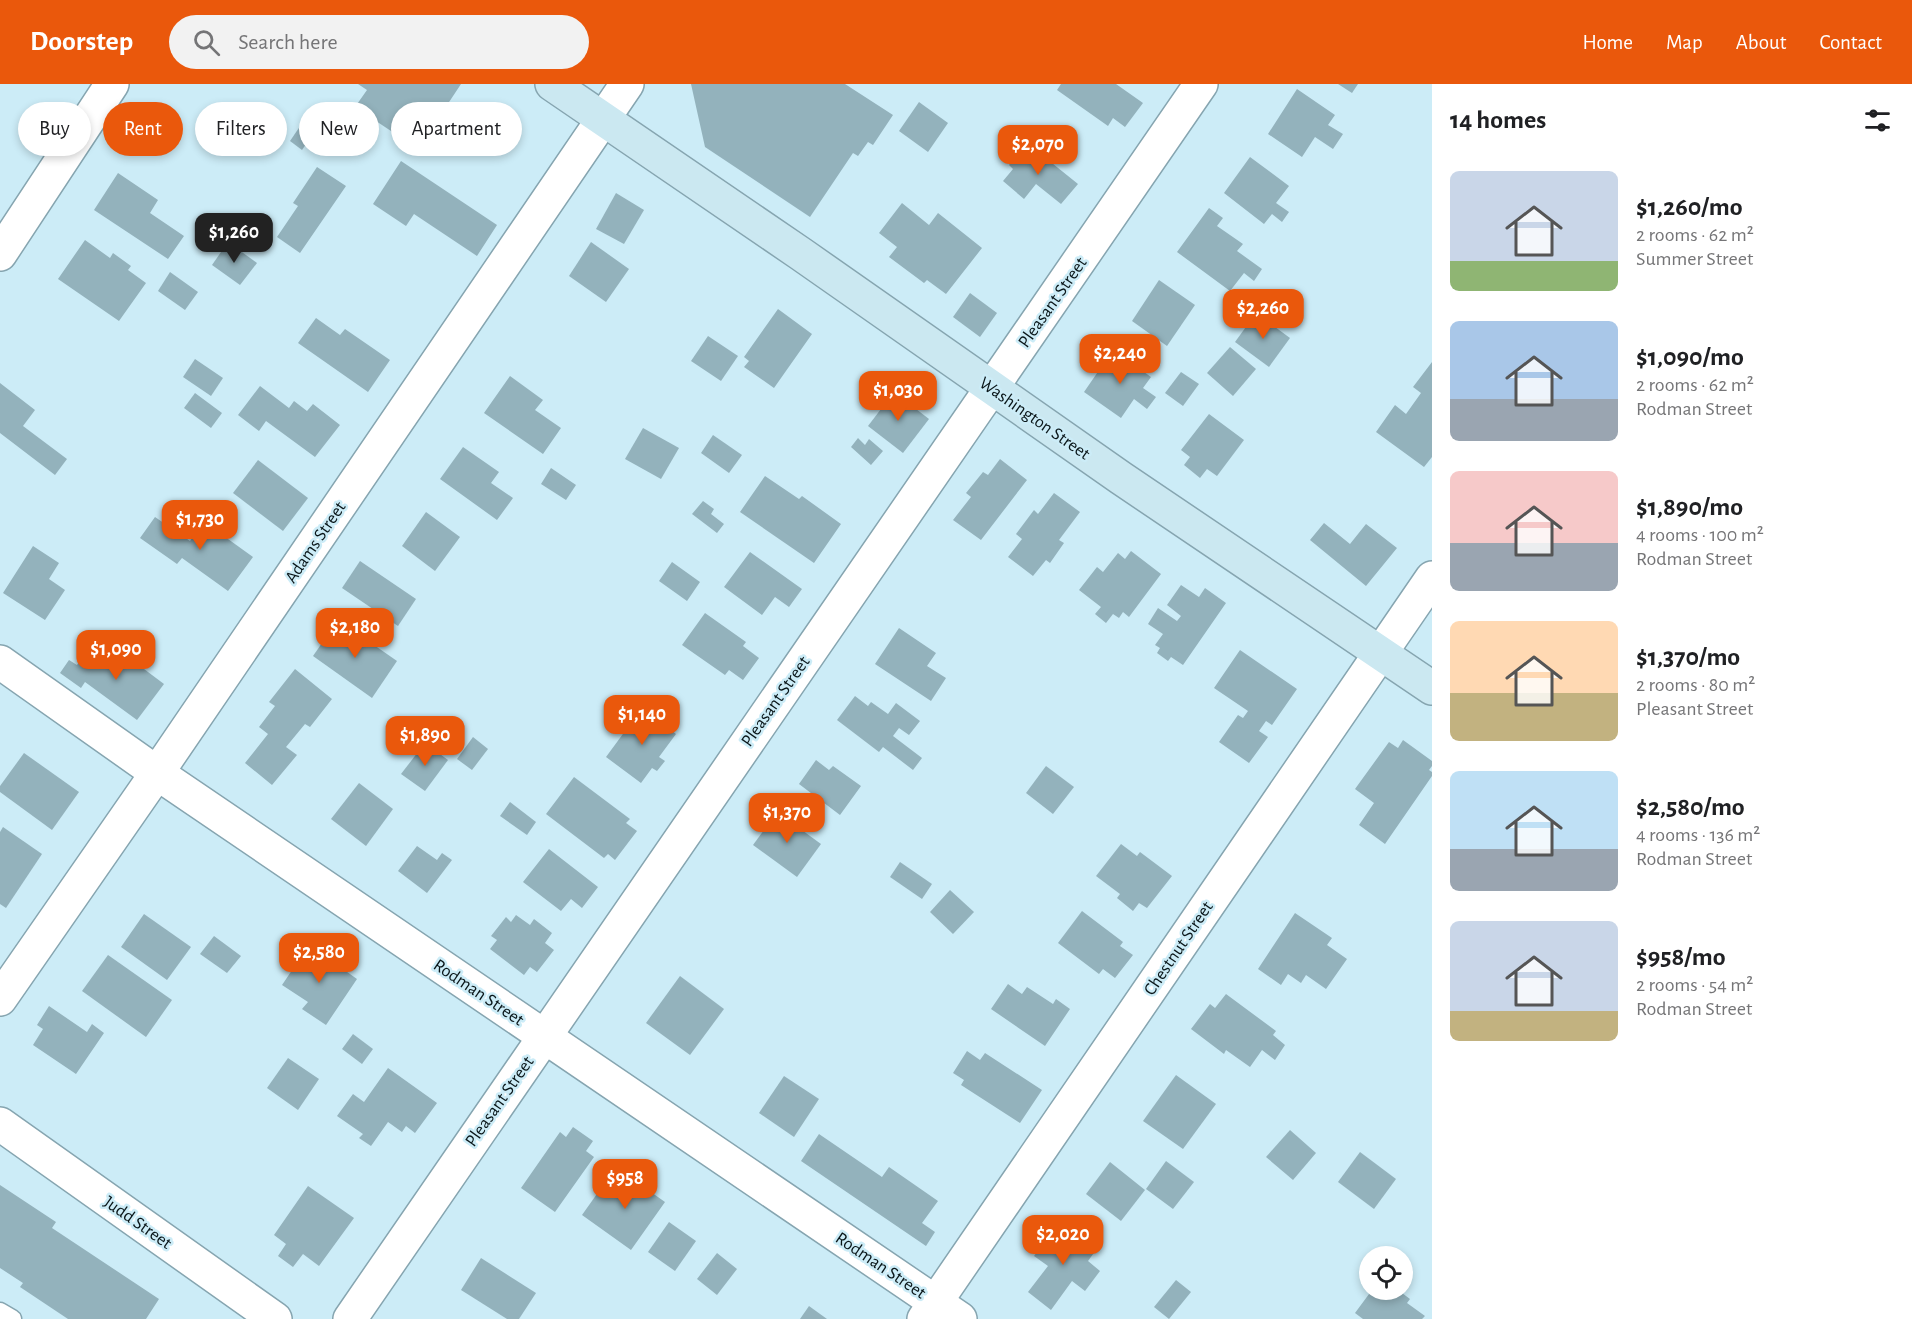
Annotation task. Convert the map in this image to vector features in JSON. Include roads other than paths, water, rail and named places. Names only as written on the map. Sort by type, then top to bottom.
[{"type":"main road","name":"Washington Street","points":[[552,84],[801,254],[992,389],[1432,688]]},
{"type":"street","points":[[0,254],[112,84]]},
{"type":"street","name":"Adams Street","points":[[0,999],[627,84]]},
{"type":"street","name":"Pleasant Street","points":[[350,1319],[1202,84]]},
{"type":"street","name":"Chestnut Street","points":[[940,1313],[1432,578]]},
{"type":"street","name":"Rodman Street","points":[[0,662],[157,773],[544,1036],[940,1313]]},
{"type":"street","name":"Judd Street","points":[[0,1124],[275,1319]]},
{"type":"lane","points":[[0,1312],[12,1319]]}]
